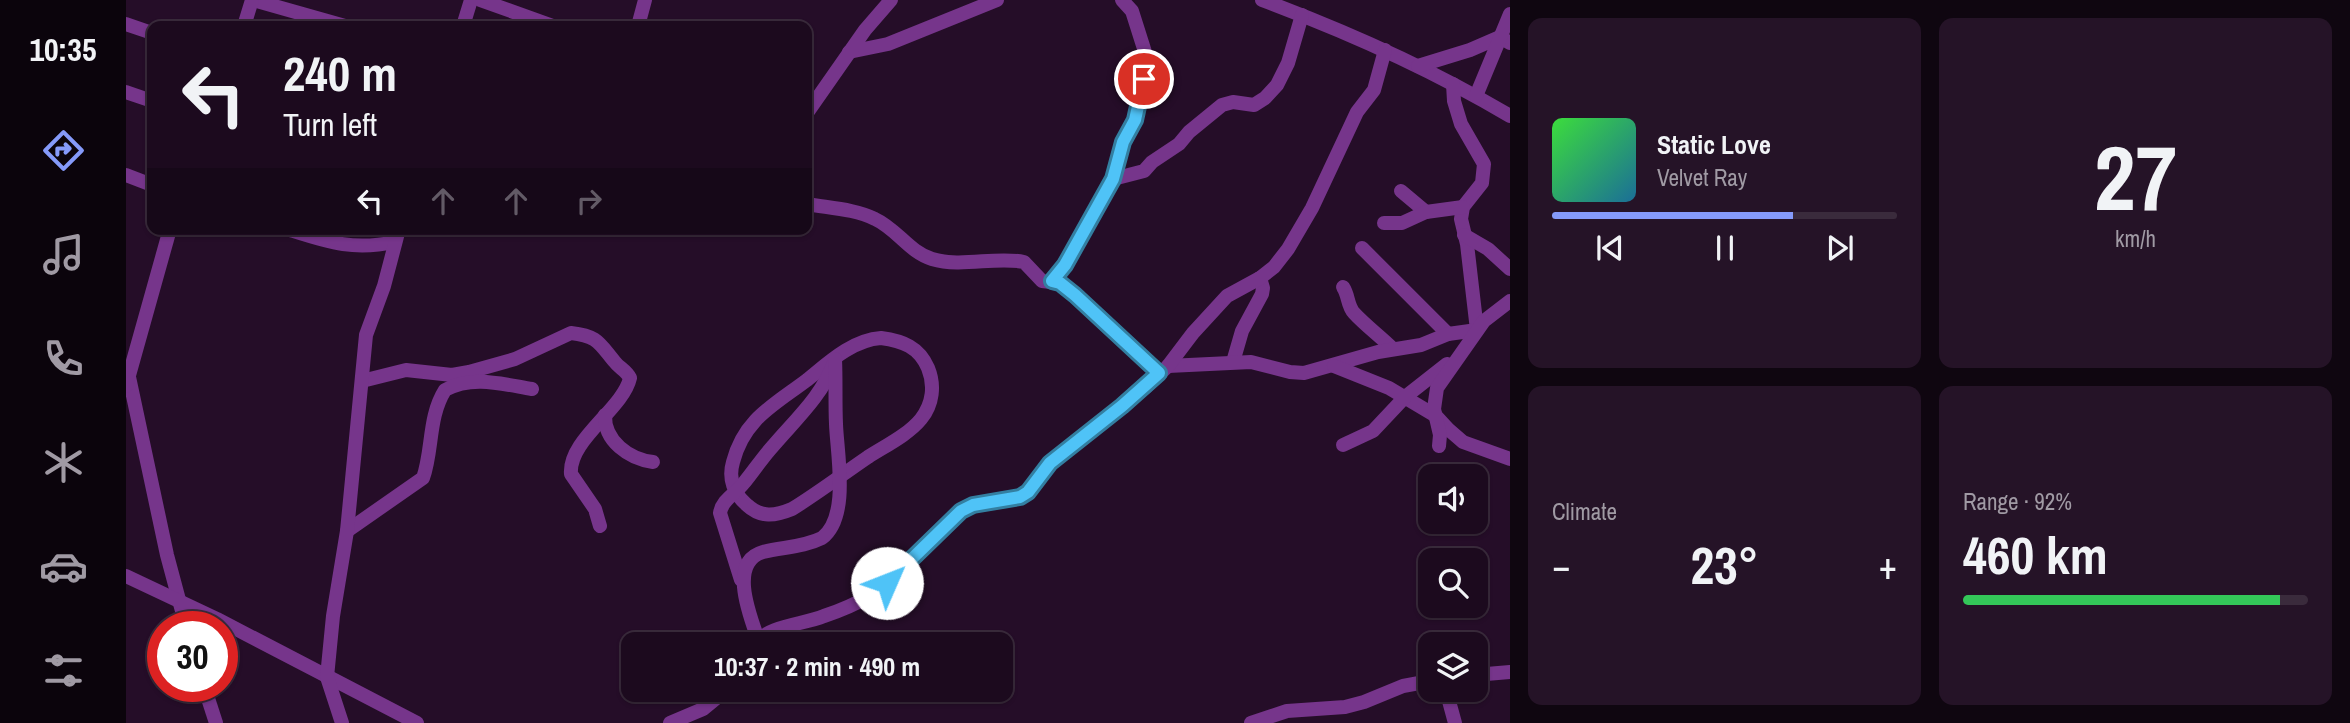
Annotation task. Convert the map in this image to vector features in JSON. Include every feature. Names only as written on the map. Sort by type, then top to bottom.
[{"type":"street","points":[[246,21],[253,0],[327,21]]},
{"type":"street","points":[[465,21],[471,0]]},
{"type":"street","points":[[480,0],[539,21]]},
{"type":"street","points":[[639,21],[645,0]]},
{"type":"street","points":[[812,106],[865,30],[891,0]]},
{"type":"street","points":[[849,52],[888,44],[997,0]]},
{"type":"street","points":[[1052,281],[1065,265],[1113,179],[1123,142],[1135,120],[1144,79],[1145,52],[1132,10],[1122,0]]},
{"type":"street","points":[[1262,0],[1385,50],[1510,116]]},
{"type":"street","points":[[1476,96],[1505,40],[1510,14]]},
{"type":"street","points":[[1113,179],[1144,171],[1223,105],[1233,102],[1254,105],[1265,98],[1277,85],[1288,63],[1302,15]]},
{"type":"street","points":[[126,24],[147,31]]},
{"type":"street","points":[[1418,66],[1505,40]]},
{"type":"street","points":[[776,632],[823,617],[867,597],[887,583],[961,511],[973,505],[1020,497],[1028,492],[1050,463],[1130,400],[1163,370],[1227,296],[1260,278],[1281,260],[1312,208],[1357,112],[1377,84],[1385,50]]},
{"type":"street","points":[[1453,84],[1454,101],[1461,124],[1484,164],[1482,183],[1463,207],[1461,219],[1476,330]]},
{"type":"street","points":[[126,92],[147,99]]},
{"type":"street","points":[[126,175],[147,183]]},
{"type":"street","points":[[1401,191],[1426,212]]},
{"type":"street","points":[[812,205],[875,218],[916,251],[934,260],[1024,262],[1042,281],[1060,283],[1163,370],[1251,362],[1304,373],[1393,349],[1421,345],[1448,334],[1476,330]]},
{"type":"street","points":[[1384,223],[1407,222],[1426,212],[1463,207]]},
{"type":"street","points":[[168,235],[127,382],[181,611]]},
{"type":"street","points":[[307,235],[337,244],[371,247],[397,235]]},
{"type":"street","points":[[342,723],[327,677],[333,616],[347,531],[366,335],[384,286],[397,235]]},
{"type":"street","points":[[1464,235],[1488,249],[1510,269]]},
{"type":"street","points":[[1362,248],[1448,334]]},
{"type":"street","points":[[1233,362],[1242,331],[1262,295],[1264,288],[1260,278]]},
{"type":"street","points":[[1343,287],[1354,313],[1393,349]]},
{"type":"street","points":[[1439,446],[1434,409],[1437,388],[1476,330],[1510,301]]},
{"type":"street","points":[[362,381],[406,370],[452,375],[469,372],[514,359],[565,335],[579,334],[599,342],[612,360],[629,375],[625,389],[595,426],[574,457],[570,470],[595,509],[600,526]]},
{"type":"street","points":[[870,339],[893,340],[916,349],[928,368],[933,386],[922,418],[840,476],[792,509],[773,515],[755,512],[736,492],[731,476],[744,432],[764,411],[835,359],[870,339]]},
{"type":"street","points":[[1343,445],[1373,431],[1405,397],[1463,349]]},
{"type":"street","points":[[745,589],[746,566],[752,557],[815,541],[828,533],[836,512],[840,476],[836,433],[835,359]]},
{"type":"street","points":[[754,632],[745,589],[720,513],[726,501],[809,405],[829,376],[835,359]]},
{"type":"street","points":[[1333,366],[1405,397],[1436,416],[1463,442],[1510,459]]},
{"type":"street","points":[[347,531],[423,478],[434,418],[439,399],[445,390],[471,381],[532,389]]},
{"type":"street","points":[[605,415],[608,433],[617,445],[636,459],[653,462]]},
{"type":"street","points":[[126,576],[177,599],[417,723]]},
{"type":"street","points":[[1488,674],[1510,673]]},
{"type":"street","points":[[1251,723],[1287,710],[1345,707],[1418,683]]},
{"type":"street","points":[[209,702],[216,723]]},
{"type":"street","points":[[670,723],[703,709],[711,702]]},
{"type":"street","points":[[1449,702],[1455,723]]},
{"type":"route","points":[[887,583],[961,511],[973,505],[1020,497],[1028,492],[1050,463],[1146,387],[1159,373],[1118,332],[1075,295],[1060,283],[1052,281],[1065,265],[1113,179],[1123,142],[1135,120],[1144,79]]}]
